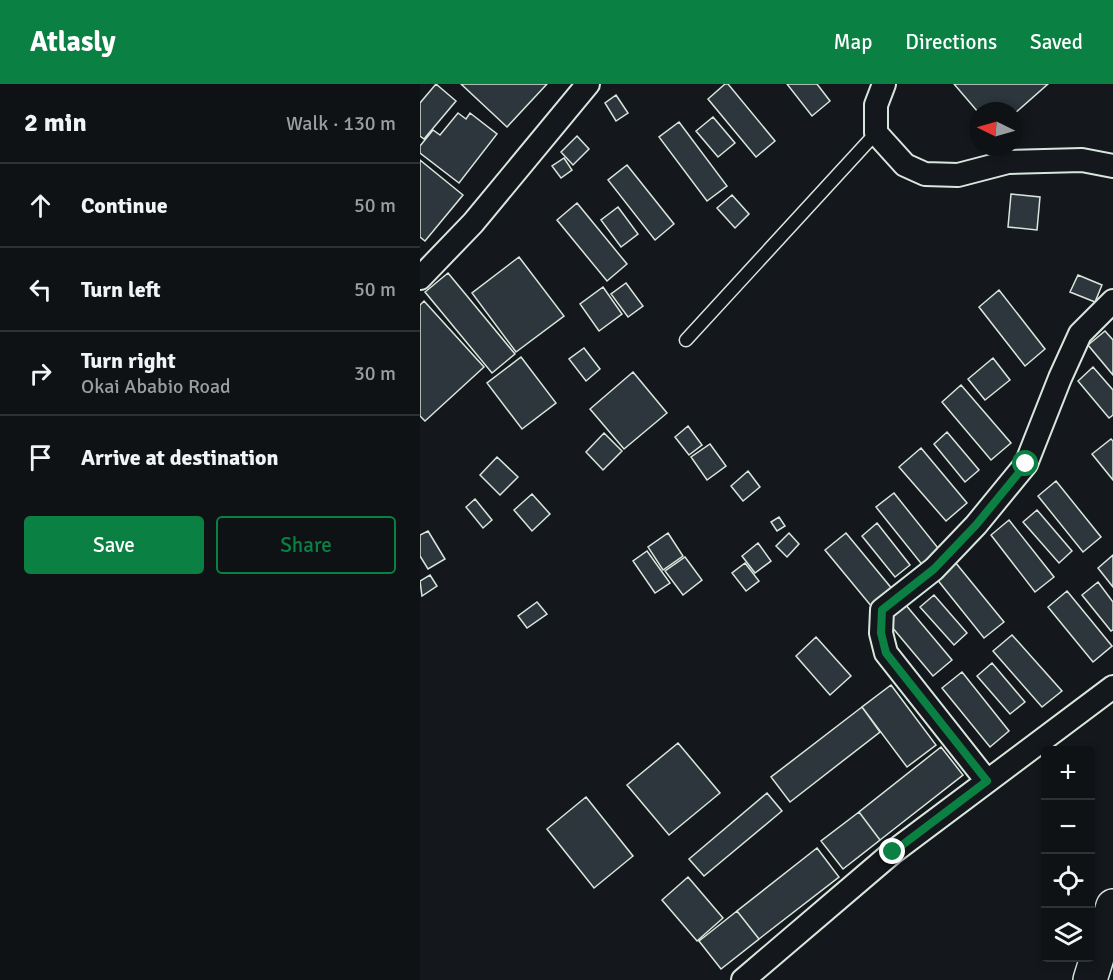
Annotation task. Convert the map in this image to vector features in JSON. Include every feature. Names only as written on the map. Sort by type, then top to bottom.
[{"type":"main road","points":[[1090,980],[1113,906]]},
{"type":"street","points":[[420,279],[473,223],[588,84]]},
{"type":"street","points":[[884,84],[876,105],[876,133],[905,165],[925,174],[958,175],[1008,162],[1082,160],[1113,166]]},
{"type":"street","points":[[987,781],[886,653],[881,633],[882,610],[934,569],[976,525],[1026,464],[1080,334],[1113,301]]},
{"type":"street","points":[[743,980],[893,852],[1113,687]]},
{"type":"lane","points":[[686,340],[876,133]]},
{"type":"building","points":[[436,84],[456,101],[424,139],[420,136],[420,103]]},
{"type":"building","points":[[461,84],[547,84],[507,127]]},
{"type":"building","points":[[728,84],[775,141],[756,157],[708,99]]},
{"type":"building","points":[[787,84],[817,84],[830,101],[812,116]]},
{"type":"building","points":[[954,84],[1048,84],[1023,106],[1023,102],[969,102]]},
{"type":"building","points":[[616,95],[628,113],[616,121],[605,103]]},
{"type":"building","points":[[458,113],[466,119],[470,113],[497,134],[459,183],[420,153],[420,146],[433,130],[440,135]]},
{"type":"building","points":[[713,117],[735,143],[718,157],[696,131]]},
{"type":"building","points":[[679,122],[727,186],[707,201],[659,137]]},
{"type":"building","points":[[577,136],[589,149],[573,165],[561,152]]},
{"type":"building","points":[[564,158],[572,170],[561,178],[552,166]]},
{"type":"building","points":[[420,160],[463,195],[425,241],[420,237]]},
{"type":"building","points":[[627,165],[674,224],[655,240],[608,180]]},
{"type":"building","points":[[1011,194],[1040,197],[1037,230],[1008,227]]},
{"type":"building","points":[[732,195],[749,214],[735,228],[717,208]]},
{"type":"building","points":[[577,203],[627,264],[607,281],[557,220]]},
{"type":"building","points":[[618,207],[638,234],[621,247],[601,220]]},
{"type":"building","points":[[519,257],[564,316],[516,352],[472,293]]},
{"type":"building","points":[[448,273],[515,354],[492,373],[425,292]]},
{"type":"building","points":[[1078,275],[1102,285],[1095,302],[1070,292]]},
{"type":"building","points":[[626,283],[643,306],[628,317],[611,294]]},
{"type":"building","points":[[603,287],[622,314],[599,331],[580,304]]},
{"type":"building","points":[[999,290],[1045,349],[1025,366],[979,307]]},
{"type":"building","points":[[424,301],[484,367],[425,421],[420,416],[420,305]]},
{"type":"building","points":[[1105,331],[1113,340],[1113,375],[1088,345]]},
{"type":"building","points":[[584,348],[600,369],[586,381],[569,359]]},
{"type":"building","points":[[521,357],[556,403],[522,429],[487,383]]},
{"type":"building","points":[[993,358],[1010,380],[985,400],[968,379]]},
{"type":"building","points":[[1093,367],[1113,390],[1113,415],[1109,418],[1078,381]]},
{"type":"building","points":[[633,372],[667,413],[624,449],[590,409]]},
{"type":"building","points":[[961,385],[1011,443],[991,460],[942,402]]},
{"type":"building","points":[[688,426],[702,445],[689,455],[675,437]]},
{"type":"building","points":[[947,432],[979,470],[965,482],[934,444]]},
{"type":"building","points":[[604,433],[622,451],[603,470],[586,452]]},
{"type":"building","points":[[1111,439],[1113,441],[1113,480],[1092,454]]},
{"type":"building","points":[[710,444],[726,466],[707,480],[691,457]]},
{"type":"building","points":[[921,448],[967,503],[946,521],[899,467]]},
{"type":"building","points":[[497,457],[518,477],[500,495],[480,475]]},
{"type":"building","points":[[748,471],[760,487],[743,501],[731,486]]},
{"type":"building","points":[[1056,481],[1101,537],[1083,552],[1038,496]]},
{"type":"building","points":[[894,493],[942,553],[924,567],[876,507]]},
{"type":"building","points":[[532,494],[550,514],[532,531],[514,510]]},
{"type":"building","points":[[475,499],[492,520],[483,528],[466,507]]},
{"type":"building","points":[[1037,510],[1072,551],[1059,563],[1023,522]]},
{"type":"building","points":[[779,517],[785,526],[777,531],[771,522]]},
{"type":"building","points":[[1009,520],[1054,577],[1035,592],[991,535]]},
{"type":"building","points":[[877,523],[910,565],[895,577],[862,536]]},
{"type":"building","points":[[428,531],[445,559],[428,569],[420,556],[420,535]]},
{"type":"building","points":[[668,533],[683,556],[663,570],[648,547]]},
{"type":"building","points":[[789,533],[799,544],[787,557],[776,546]]},
{"type":"building","points":[[846,533],[893,590],[872,607],[825,550]]},
{"type":"building","points":[[758,543],[771,561],[755,573],[742,556]]},
{"type":"building","points":[[647,551],[670,583],[655,593],[633,561]]},
{"type":"building","points":[[1113,555],[1113,587],[1098,568]]},
{"type":"building","points":[[685,557],[702,580],[683,595],[665,571]]},
{"type":"building","points":[[955,562],[1004,622],[984,638],[936,578]]},
{"type":"building","points":[[745,563],[759,581],[746,591],[732,573]]},
{"type":"building","points":[[430,575],[437,586],[422,596],[420,581]]},
{"type":"building","points":[[1098,582],[1113,602],[1113,630],[1111,631],[1082,595]]},
{"type":"building","points":[[1067,591],[1112,646],[1093,662],[1048,607]]},
{"type":"building","points":[[934,595],[967,633],[954,645],[920,607]]},
{"type":"building","points":[[537,602],[547,614],[527,628],[518,616]]},
{"type":"building","points":[[905,604],[952,660],[933,676],[886,620]]},
{"type":"building","points":[[1012,635],[1062,691],[1042,707],[993,651]]},
{"type":"building","points":[[816,637],[851,676],[830,695],[796,656]]},
{"type":"building","points":[[992,663],[1025,702],[1010,714],[977,676]]},
{"type":"building","points":[[962,672],[1009,731],[990,747],[942,688]]},
{"type":"building","points":[[891,685],[936,745],[907,767],[862,707]]},
{"type":"building","points":[[862,707],[880,732],[790,802],[771,777]]},
{"type":"building","points":[[678,743],[720,793],[669,835],[627,785]]},
{"type":"building","points":[[941,747],[963,775],[880,840],[859,812]]},
{"type":"building","points":[[767,793],[782,811],[704,876],[689,859]]},
{"type":"building","points":[[586,797],[633,856],[594,888],[547,829]]},
{"type":"building","points":[[859,812],[880,840],[843,869],[821,841]]},
{"type":"building","points":[[817,848],[839,877],[759,939],[737,911]]},
{"type":"building","points":[[688,877],[723,918],[697,941],[662,900]]},
{"type":"building","points":[[737,911],[759,939],[721,969],[699,941]]},
{"type":"route","points":[[893,852],[987,781],[886,653],[881,633],[882,610],[934,569],[976,525],[1026,464]]}]
